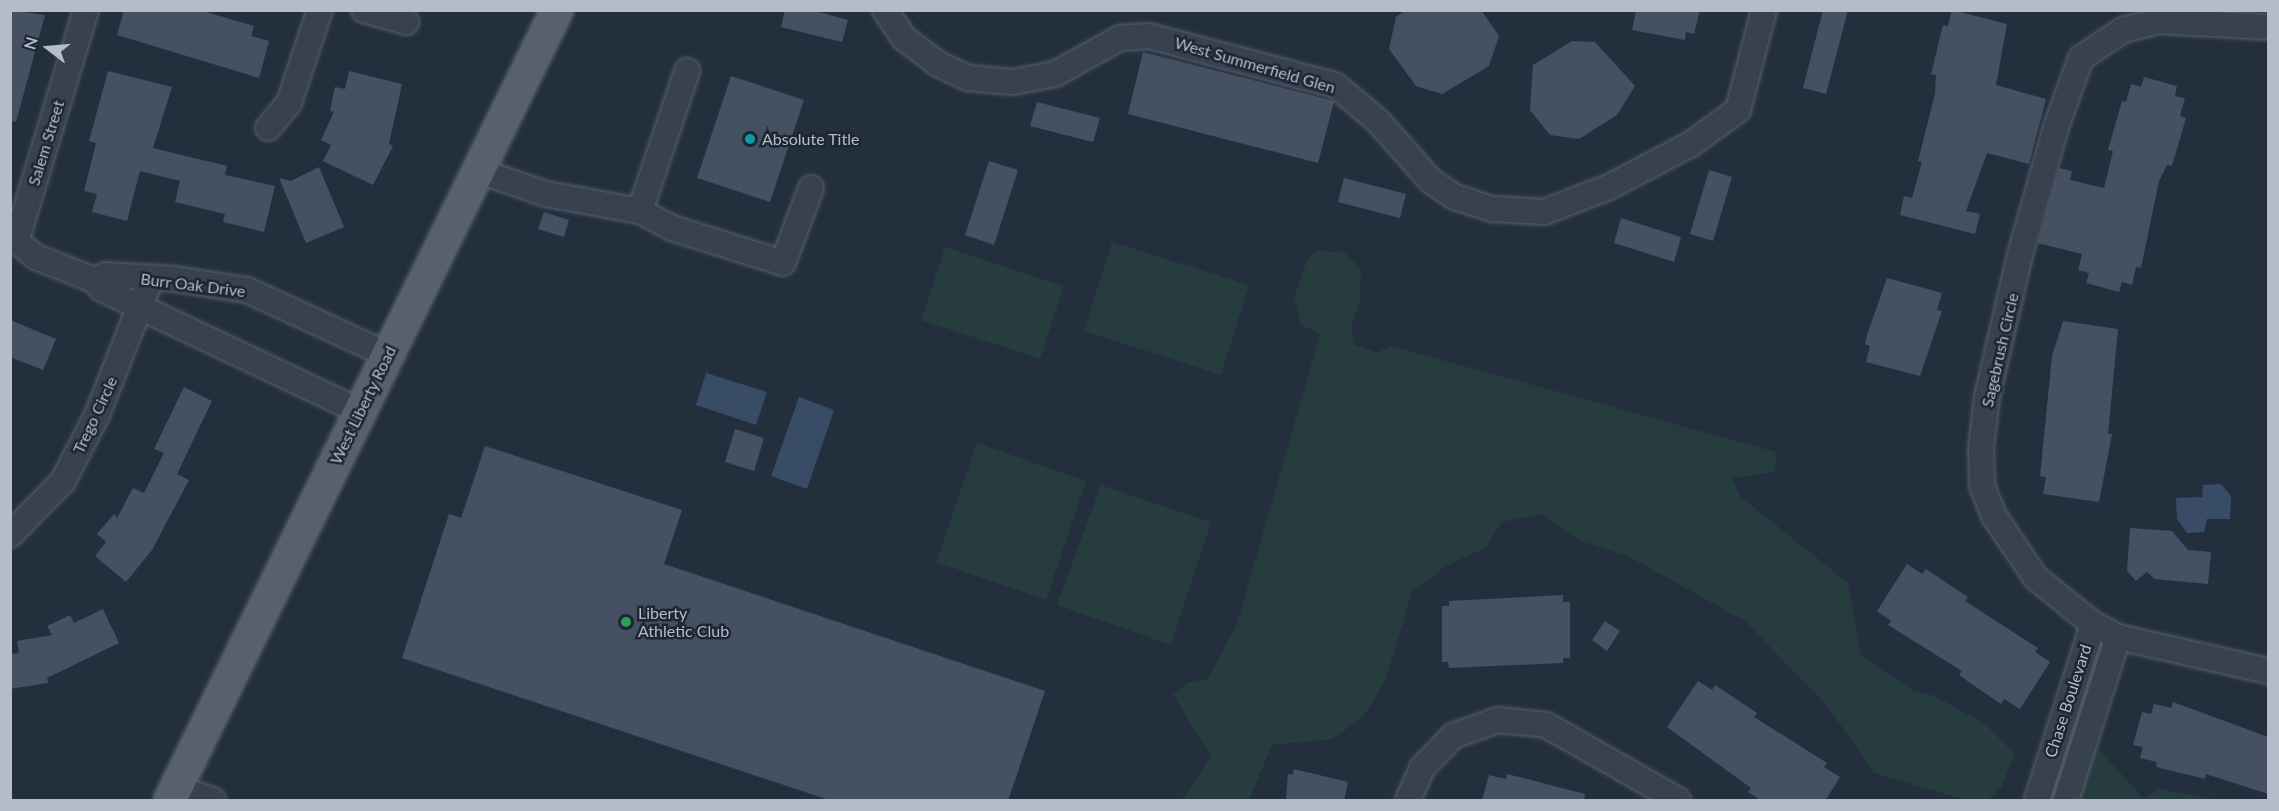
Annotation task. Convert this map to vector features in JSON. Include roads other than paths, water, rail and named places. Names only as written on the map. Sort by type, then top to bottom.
[{"type":"main road","name":"West Liberty Road","points":[[173,794],[557,10]]},
{"type":"street","name":"Salem Street","points":[[13,239],[86,10]]},
{"type":"street","points":[[268,128],[289,103],[320,10]]},
{"type":"street","points":[[364,10],[406,22]]},
{"type":"street","name":"West Summerfield Glen","points":[[885,10],[904,38],[939,64],[968,78],[1013,82],[1055,74],[1120,38],[1149,36],[1335,84],[1378,121],[1431,181],[1455,197],[1493,209],[1544,212],[1585,199],[1660,160],[1738,110],[1764,10]]},
{"type":"street","name":"Sagebrush Circle","points":[[2268,27],[2159,21],[2123,30],[2081,58],[2057,124],[1987,397],[1982,486],[1994,516],[2036,578],[2093,624],[2118,637],[2268,671]]},
{"type":"street","points":[[640,211],[687,72]]},
{"type":"street","points":[[479,171],[546,194],[640,211],[672,228],[783,263],[812,188]]},
{"type":"street","name":"Burr Oak Drive","points":[[13,239],[36,257],[94,280],[102,289],[359,411]]},
{"type":"street","name":"Burr Oak Drive","points":[[94,280],[106,275],[247,290],[388,355]]},
{"type":"street","name":"Trego Circle","points":[[10,535],[63,481],[97,415],[151,278]]},
{"type":"street","name":"Chase Boulevard","points":[[2037,801],[2093,624]]},
{"type":"street","name":"Chase Boulevard","points":[[2043,777],[2067,793],[2118,637]]},
{"type":"street","points":[[1408,801],[1422,768],[1453,736],[1498,720],[1546,725],[1678,801]]},
{"type":"street","points":[[173,794],[213,801]]},
{"type":"water","points":[[706,373],[767,392],[756,425],[696,405]]},
{"type":"water","points":[[799,397],[834,410],[807,489],[771,476]]},
{"type":"water","points":[[2221,484],[2231,496],[2230,519],[2207,519],[2204,532],[2187,533],[2177,519],[2176,498],[2202,497],[2203,485]]},
{"type":"place","name":"Absolute Title","points":[[750,139]]},
{"type":"place","name":"Liberty Athletic Club","points":[[626,622]]}]
